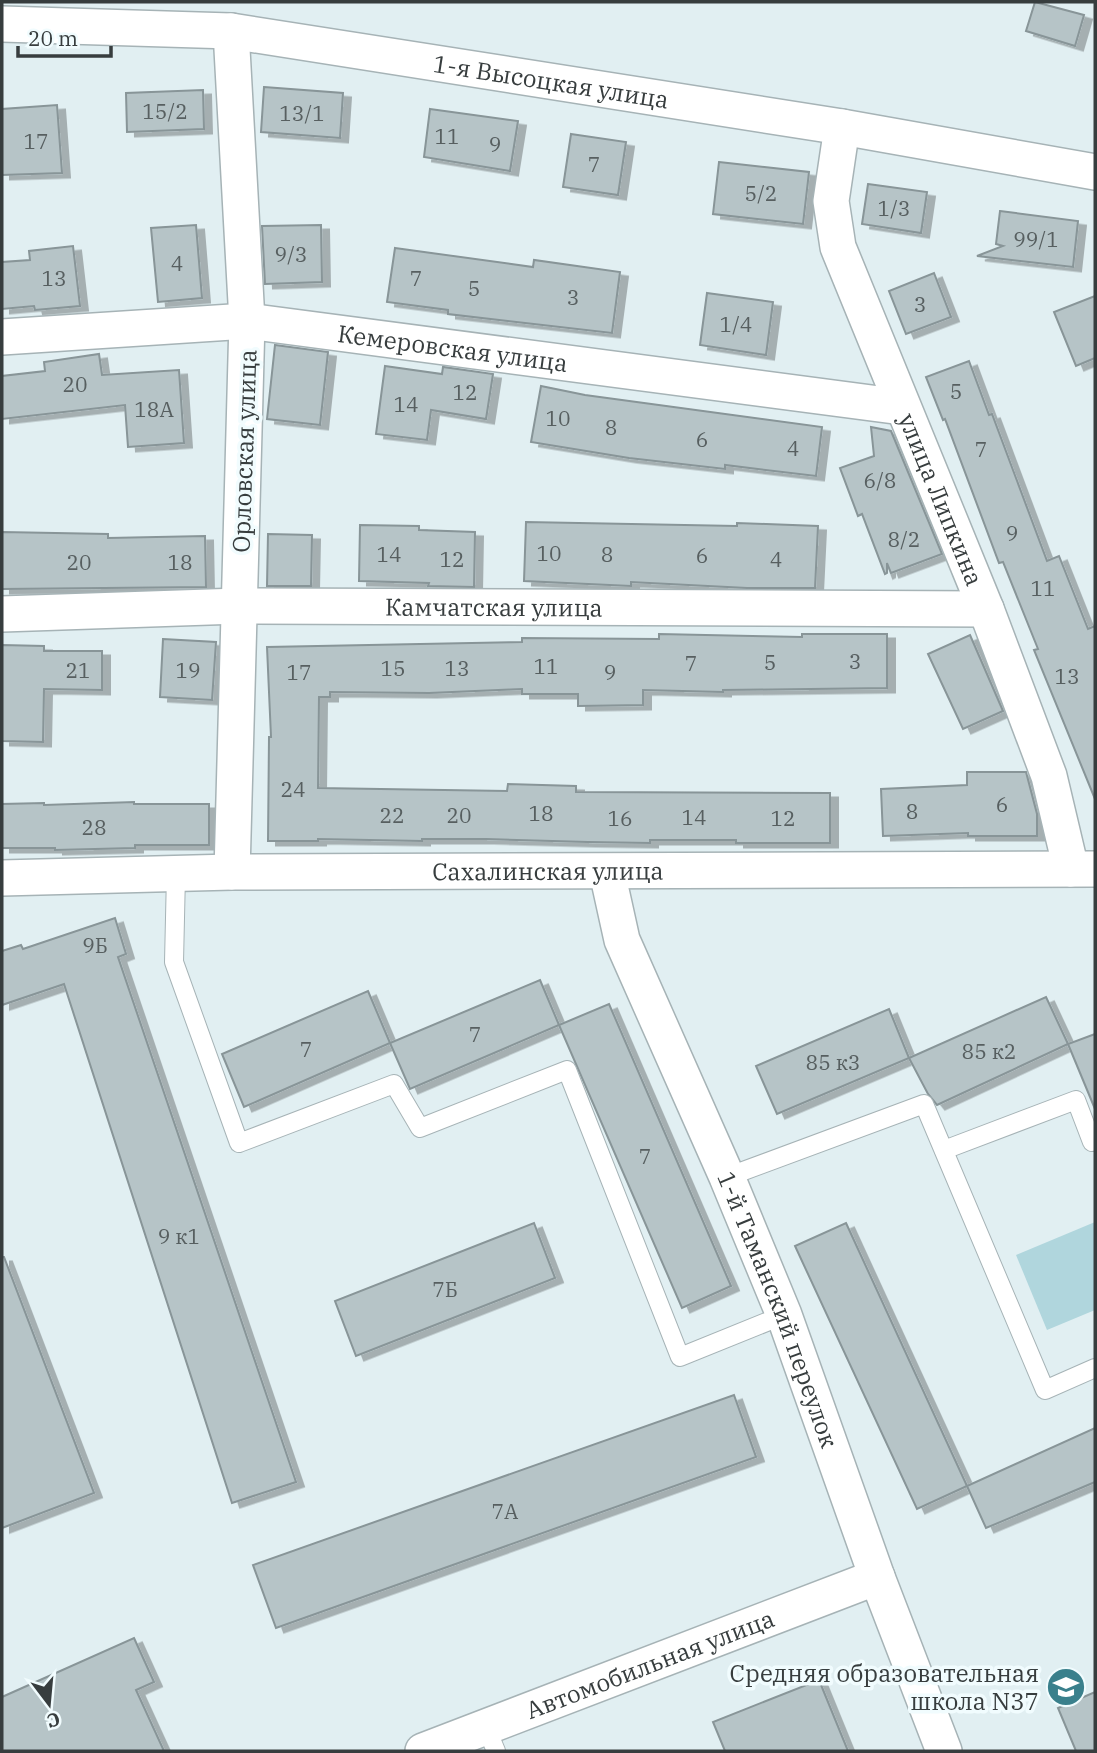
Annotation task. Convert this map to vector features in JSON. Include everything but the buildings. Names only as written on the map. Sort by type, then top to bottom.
[{"type":"street","name":"1-я Высоцкая улица","points":[[2,24],[231,31],[842,127],[1095,172]]},
{"type":"street","name":"Орловская улица","points":[[231,31],[247,321],[232,872]]},
{"type":"street","name":"улица Липкина","points":[[842,127],[831,201],[838,247],[986,609],[1083,869]]},
{"type":"street","name":"Кемеровская улица","points":[[2,337],[247,321],[902,407]]},
{"type":"street","name":"Камчатская улица","points":[[2,614],[239,606],[986,609]]},
{"type":"street","name":"Сахалинская улица","points":[[2,877],[232,872],[1083,869]]},
{"type":"street","name":"1-й Таманский переулок","points":[[607,872],[622,940],[727,1177],[784,1315],[877,1577],[944,1751]]},
{"type":"street","name":"Автомобильная улица","points":[[423,1751],[491,1739],[877,1577]]},
{"type":"lane","points":[[177,874],[174,962],[239,1143],[394,1084],[420,1128],[567,1070],[680,1357],[784,1315]]},
{"type":"lane","points":[[944,1150],[1076,1100],[1092,1142],[1095,1140]]},
{"type":"lane","points":[[727,1177],[924,1104],[1045,1390],[1095,1368]]},
{"type":"shaded area","points":[[1095,1222],[1095,1310],[1047,1330],[1016,1255]]},
{"type":"place","name":"Средняя образовательная школа N37","points":[[1066,1687]]}]
